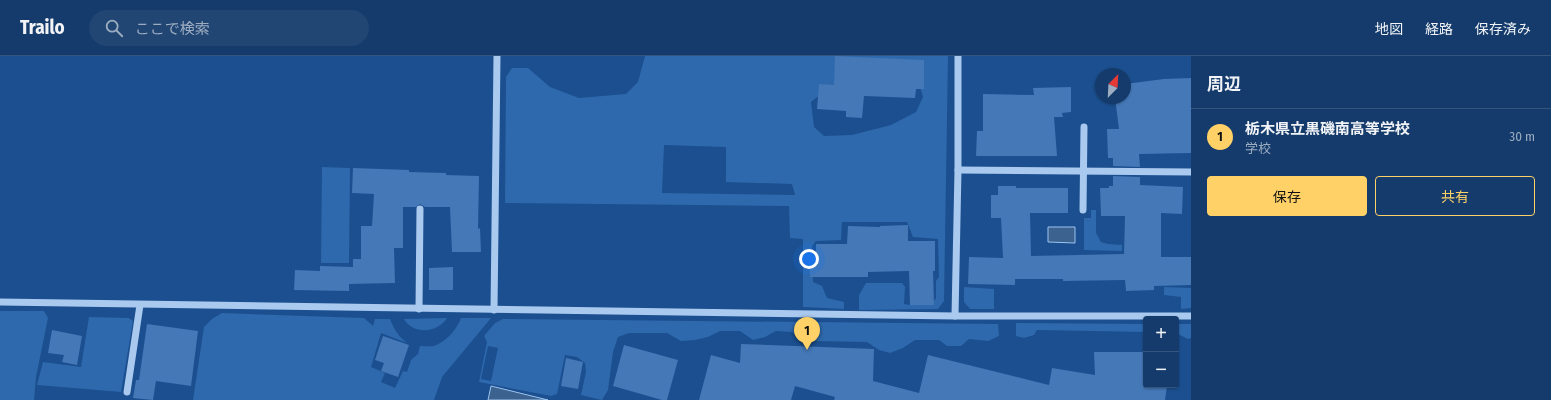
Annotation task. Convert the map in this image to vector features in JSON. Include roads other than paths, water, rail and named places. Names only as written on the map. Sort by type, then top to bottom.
[{"type":"street","points":[[494,310],[497,56]]},
{"type":"street","points":[[955,316],[958,170],[958,56]]},
{"type":"street","points":[[1083,210],[1084,127]]},
{"type":"street","points":[[958,170],[1191,172]]},
{"type":"street","points":[[419,309],[420,208]]},
{"type":"street","points":[[0,302],[955,316],[1191,316]]},
{"type":"street","points":[[127,392],[140,304]]},
{"type":"place","name":"栃木県立黒磯南高等学校","points":[[807,350]]}]
